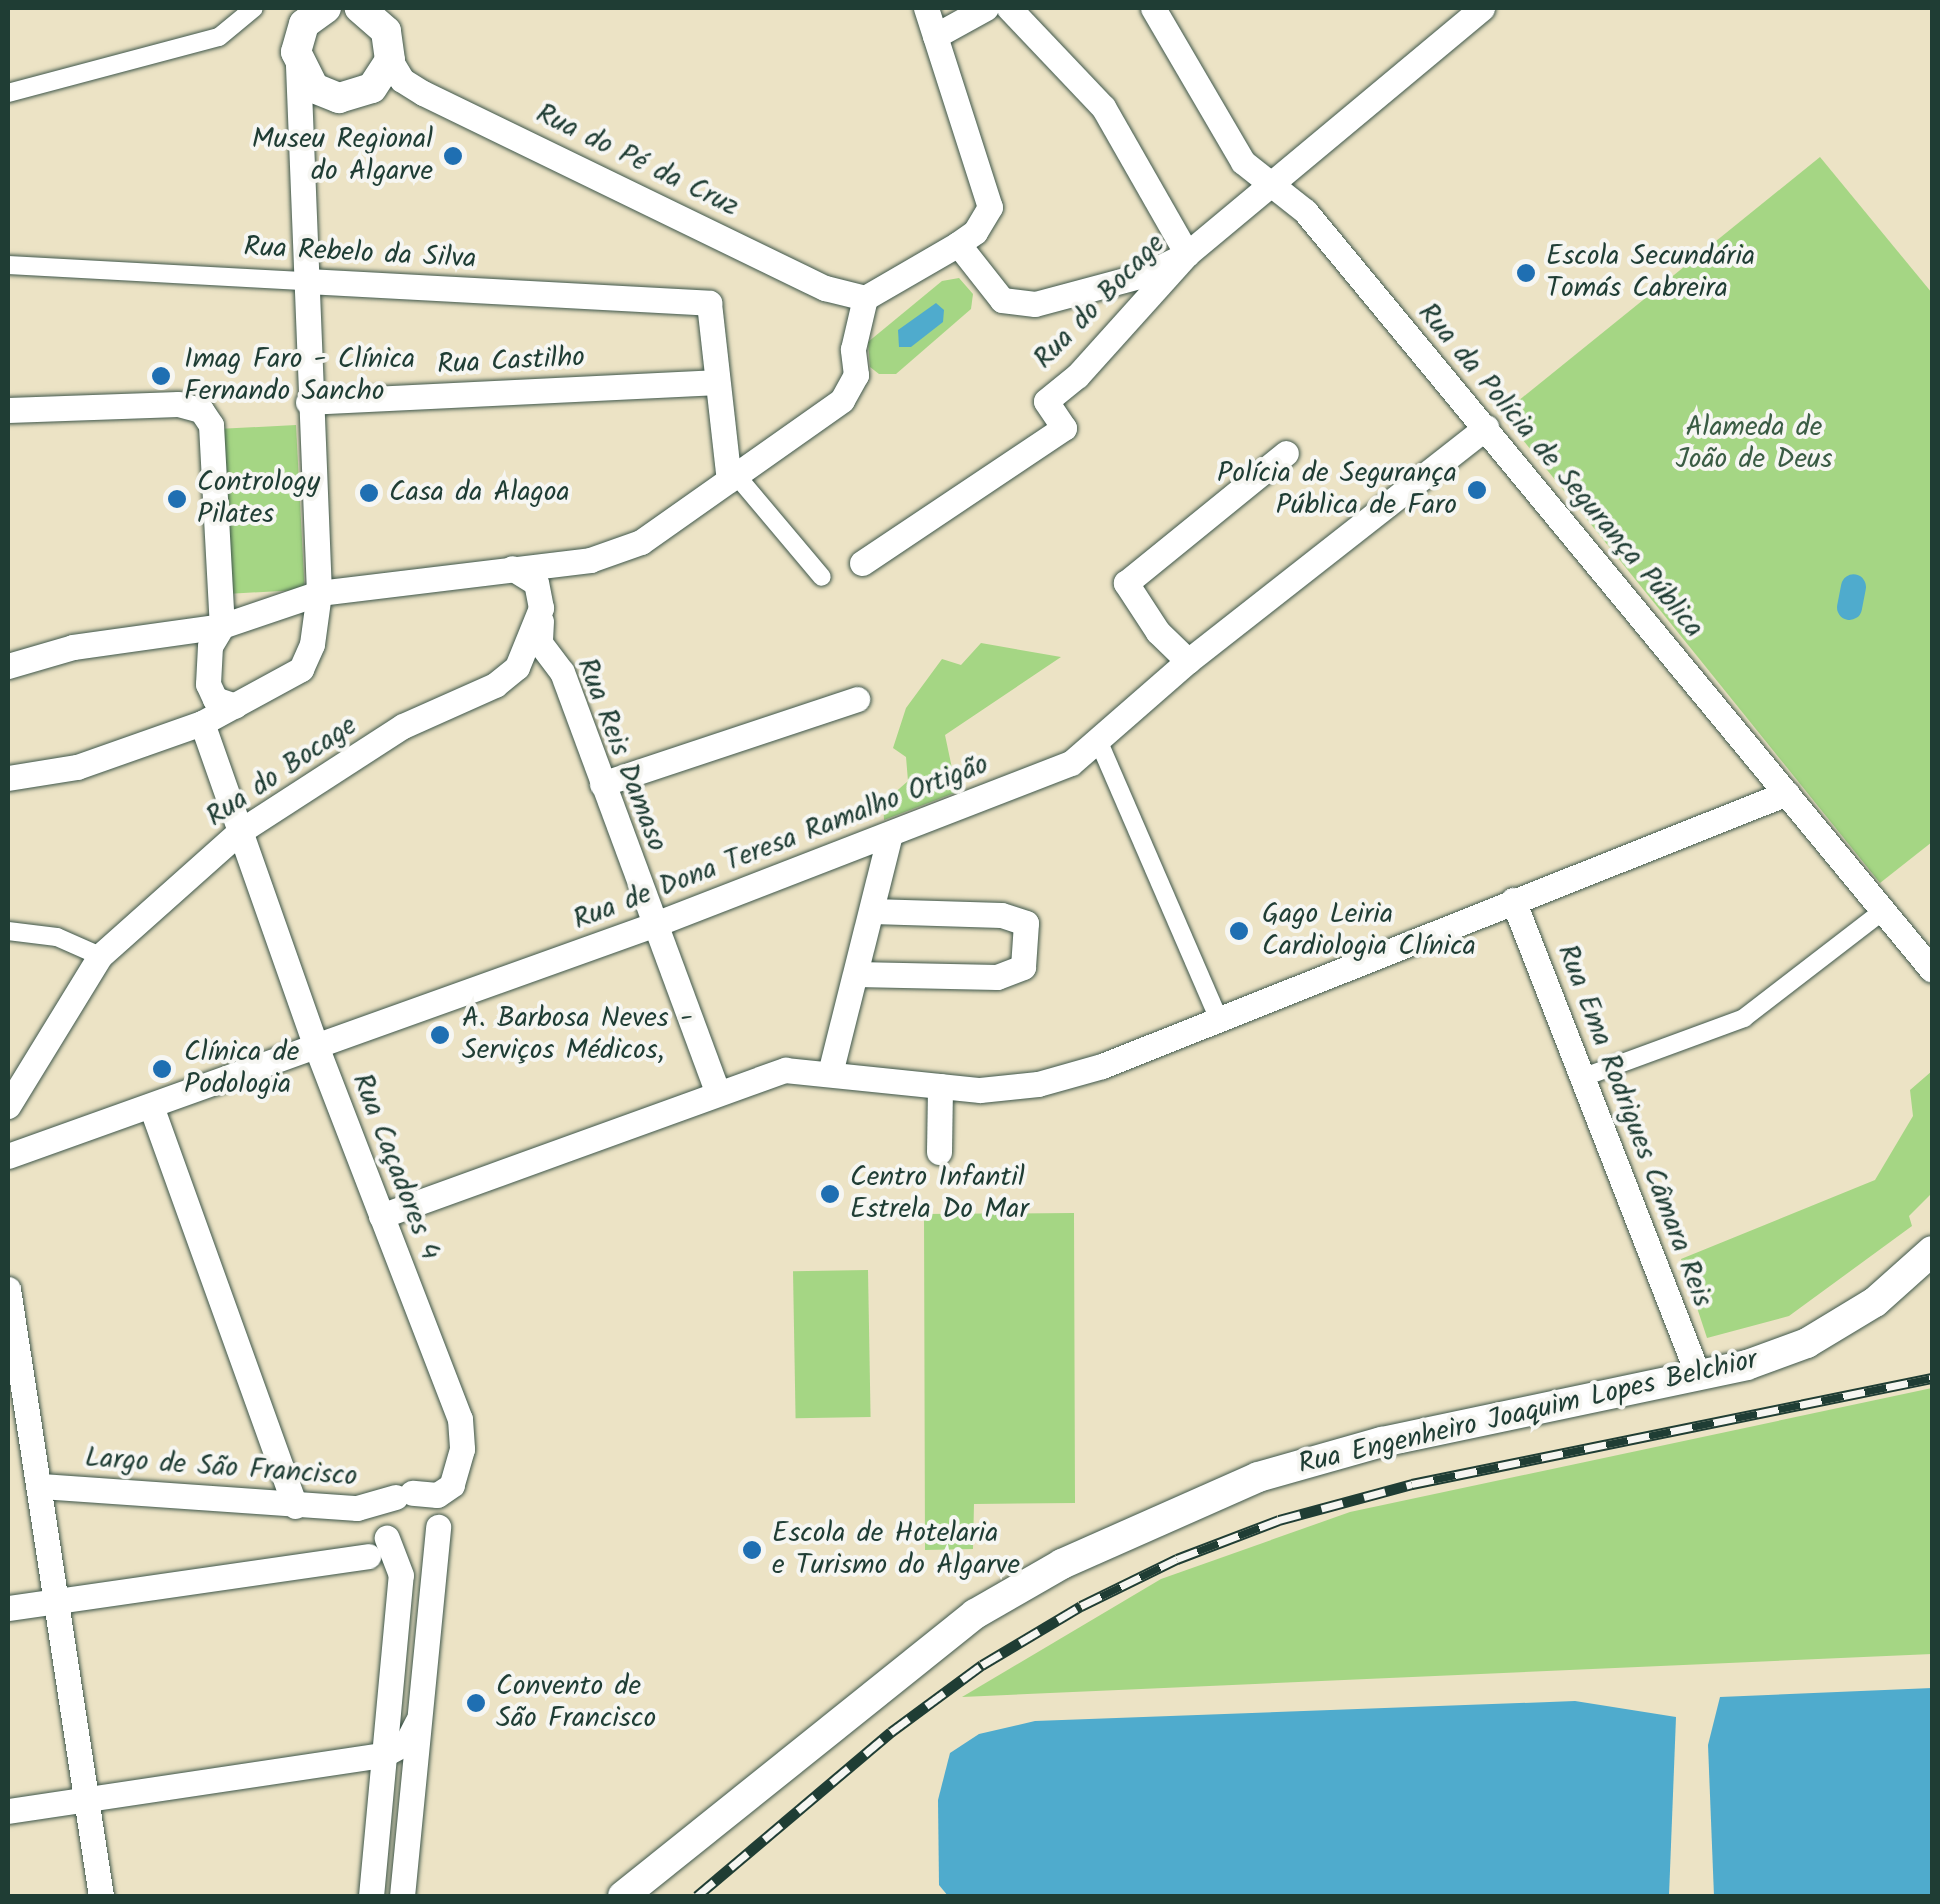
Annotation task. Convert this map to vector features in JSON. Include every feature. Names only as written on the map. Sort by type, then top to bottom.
[{"type":"street","points":[[8,92],[219,37],[254,8]]},
{"type":"street","points":[[8,778],[77,767],[202,722],[301,669],[319,593],[308,402],[308,281],[297,59],[288,8]]},
{"type":"street","points":[[326,8],[304,24],[297,59],[314,88],[340,98],[372,88],[391,33],[360,8]]},
{"type":"street","points":[[8,666],[73,647],[188,634],[319,593],[590,560],[641,542],[842,400],[856,375],[852,349],[865,298],[975,232],[990,207],[926,8]]},
{"type":"street","points":[[935,36],[986,8]]},
{"type":"street","points":[[958,244],[1002,300],[1035,304],[1147,274],[1187,254],[1104,107],[1010,8]]},
{"type":"street","name":"Rua da Polícia de Segurança Pública","points":[[1153,8],[1243,162],[1305,211],[1932,970]]},
{"type":"street","name":"Rua do Bocage","points":[[862,563],[1064,428],[1046,401],[1076,376],[1187,254],[1267,181],[1482,8]]},
{"type":"street","name":"Rua do Pé da Cruz","points":[[391,33],[402,80],[423,92],[825,288],[865,298]]},
{"type":"street","name":"Rua Rebelo da Silva","points":[[8,265],[709,304],[717,382]]},
{"type":"street","points":[[717,382],[732,478],[822,578]]},
{"type":"street","name":"Rua Castilho","points":[[308,402],[717,382]]},
{"type":"street","points":[[8,410],[178,404],[202,410],[211,425],[222,626],[210,646],[208,684],[215,699],[236,706]]},
{"type":"street","name":"Rua de Dona Teresa Ramalho Ortigão","points":[[9,1152],[152,1106],[653,925],[1071,764],[1188,660],[1486,427]]},
{"type":"street","points":[[1188,660],[1158,632],[1126,583],[1286,453]]},
{"type":"street","points":[[512,568],[536,583],[541,608]]},
{"type":"street","points":[[280,606],[300,610],[313,624]]},
{"type":"street","name":"Rua do Bocage","points":[[8,1106],[100,956],[240,832],[403,726],[496,685],[517,667],[541,608]]},
{"type":"street","name":"Rua Reis Damaso","points":[[541,608],[540,644],[562,672],[717,1091]]},
{"type":"street","points":[[602,784],[857,699]]},
{"type":"street","name":"Rua Caçadores 4","points":[[202,722],[316,1046],[460,1419],[462,1449],[452,1485],[436,1495],[404,1494]]},
{"type":"street","points":[[1098,740],[1219,1019]]},
{"type":"street","points":[[381,1216],[717,1091],[785,1070],[940,1086],[1038,1084],[1219,1019],[1787,793]]},
{"type":"street","points":[[830,1072],[890,835]]},
{"type":"street","name":"Rua Ema Rodrigues Câmara Reis","points":[[1504,904],[1584,1078],[1698,1375]]},
{"type":"street","points":[[1584,1078],[1744,1018],[1883,910]]},
{"type":"street","points":[[856,974],[997,977],[1023,967],[1026,923],[1001,915],[872,912]]},
{"type":"street","points":[[8,931],[57,937],[100,956]]},
{"type":"street","points":[[939,1152],[940,1086]]},
{"type":"street","points":[[152,1106],[295,1506]]},
{"type":"street","name":"Rua Engenheiro Joaquim Lopes Belchior","points":[[623,1896],[975,1614],[1062,1564],[1258,1477],[1382,1442],[1698,1375],[1807,1343],[1875,1302],[1932,1251]]},
{"type":"street","points":[[8,1290],[100,1896]]},
{"type":"street","name":"Largo de São Francisco","points":[[40,1486],[370,1508],[404,1494]]},
{"type":"street","points":[[370,1896],[400,1575],[377,1547],[381,1519],[404,1494],[436,1508],[438,1527],[402,1896]]},
{"type":"street","points":[[8,1608],[377,1547],[420,1548],[438,1527]]},
{"type":"street","points":[[383,1755],[407,1742],[417,1722]]},
{"type":"street","points":[[8,1811],[383,1755],[399,1758],[411,1793]]},
{"type":"green space","name":"Alameda de João de Deus","points":[[1820,157],[1932,293],[1932,842],[1880,883],[1502,414]]},
{"type":"green space","points":[[959,278],[973,294],[971,309],[896,374],[879,374],[870,367],[868,342],[942,281]]},
{"type":"green space","points":[[296,425],[305,590],[231,594],[222,429]]},
{"type":"green space","points":[[981,643],[1061,657],[945,735],[957,792],[884,820],[883,803],[908,781],[906,757],[893,748],[906,708],[942,659],[961,665]]},
{"type":"green space","points":[[1932,1071],[1932,1193],[1909,1216],[1912,1226],[1789,1316],[1707,1338],[1681,1259],[1875,1180],[1913,1116],[1910,1090]]},
{"type":"green space","points":[[1074,1213],[1075,1503],[974,1504],[973,1549],[925,1550],[924,1214]]},
{"type":"green space","points":[[868,1270],[871,1417],[796,1418],[793,1271]]},
{"type":"green space","points":[[1932,1388],[1932,1654],[962,1697],[1161,1579],[1350,1512]]},
{"type":"water","points":[[936,303],[944,310],[943,322],[911,347],[899,347],[898,330]]},
{"type":"water","points":[[1932,1688],[1932,1896],[1714,1896],[1708,1745],[1720,1697]]},
{"type":"water","points":[[1575,1701],[1676,1717],[1669,1896],[948,1896],[939,1885],[938,1800],[950,1753],[979,1734],[1035,1721]]},
{"type":"waterway","points":[[1849,607],[1853,586]]},
{"type":"railway","points":[[697,1896],[891,1732],[982,1665],[1081,1606],[1177,1559],[1279,1520],[1412,1484],[1932,1378]]},
{"type":"place","name":"Museu Regional do Algarve","points":[[453,156]]},
{"type":"place","name":"Escola Secundária Tomás Cabreira","points":[[1526,273]]},
{"type":"place","name":"Imag Faro - Clínica Fernando Sancho","points":[[161,376]]},
{"type":"place","name":"Polícia de Segurança Pública de Faro","points":[[1477,490]]},
{"type":"place","name":"Casa da Alagoa","points":[[369,493]]},
{"type":"place","name":"Contrology Pilates","points":[[177,499]]},
{"type":"place","name":"Gago Leiria Cardiologia Clínica","points":[[1239,931]]},
{"type":"place","name":"A. Barbosa Neves - Serviços Médicos,","points":[[440,1035]]},
{"type":"place","name":"Clínica de Podologia","points":[[162,1069]]},
{"type":"place","name":"Centro Infantil Estrela Do Mar","points":[[830,1194]]},
{"type":"place","name":"Escola de Hotelaria e Turismo do Algarve","points":[[752,1550]]},
{"type":"place","name":"Convento de São Francisco","points":[[476,1703]]}]
